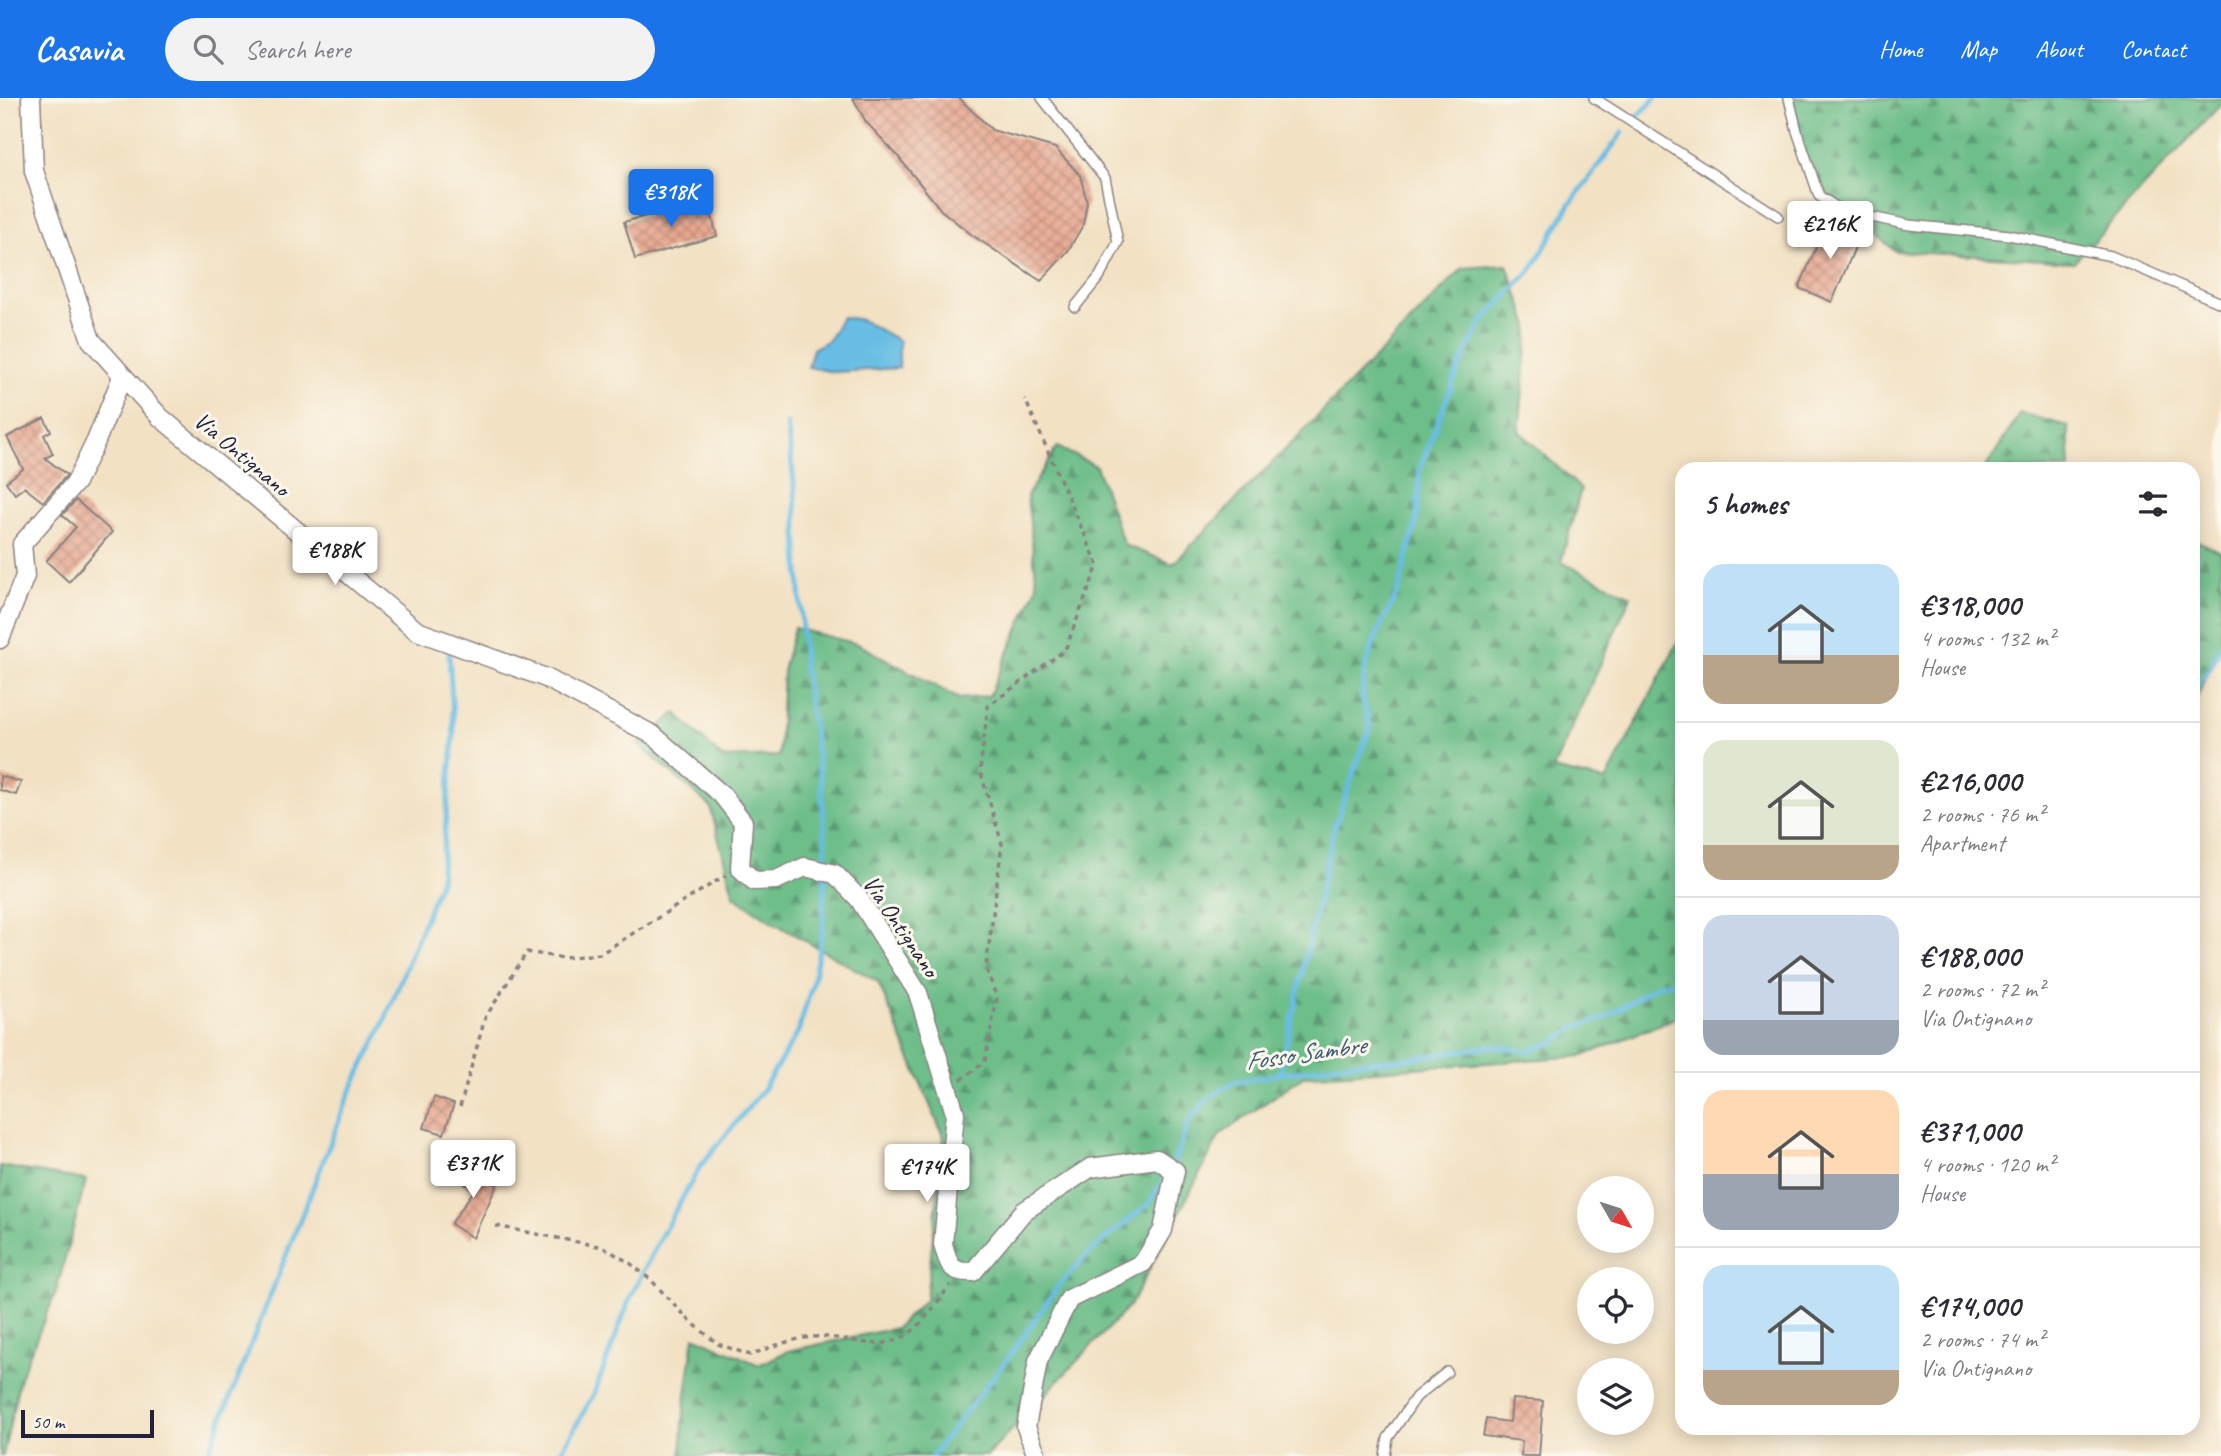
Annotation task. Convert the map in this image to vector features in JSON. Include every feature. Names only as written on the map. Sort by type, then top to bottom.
[{"type":"street","name":"Via Ontignano","points":[[31,98],[34,171],[91,340],[160,417],[417,631],[546,678],[653,734],[722,795],[743,822],[740,867],[754,881],[776,880],[805,867],[835,874],[859,899],[918,993],[955,1113],[943,1244],[948,1264],[960,1272]]},
{"type":"street","points":[[0,639],[25,576],[22,544],[76,482],[122,376]]},
{"type":"street","points":[[960,1272],[973,1272],[1024,1210],[1090,1168],[1157,1159],[1175,1171],[1163,1230],[1143,1263],[1069,1299],[1038,1361],[1026,1427],[1037,1456]]},
{"type":"lane","points":[[1042,98],[1105,178],[1118,242],[1100,276],[1075,307]]},
{"type":"lane","points":[[1594,98],[1779,216]]},
{"type":"lane","points":[[1789,98],[1819,196],[1843,211],[1909,225],[2009,234],[2111,256],[2221,303]]},
{"type":"lane","points":[[1385,1456],[1388,1438],[1416,1397],[1447,1372]]},
{"type":"path","points":[[948,1090],[985,1061],[997,998],[986,968],[1002,844],[980,770],[988,706],[1065,650],[1098,565],[1025,400]]},
{"type":"path","points":[[460,1107],[485,1018],[527,952],[563,958],[600,954],[740,867]]},
{"type":"path","points":[[496,1226],[603,1247],[630,1263],[652,1281],[690,1321],[718,1343],[750,1355],[785,1341],[815,1336],[876,1345],[904,1337],[928,1315],[960,1272]]},
{"type":"green space","points":[[1785,98],[2221,98],[2221,104],[2074,262],[1895,251],[1814,182]]},
{"type":"green space","points":[[1507,265],[1529,326],[1519,431],[1581,489],[1561,562],[1631,596],[1553,769],[1606,781],[1675,648],[1675,1018],[1583,1056],[1303,1076],[1220,1135],[1131,1304],[987,1456],[681,1456],[694,1336],[759,1365],[788,1351],[896,1328],[926,1299],[944,1138],[878,982],[774,923],[734,896],[710,806],[638,744],[676,713],[722,758],[779,756],[783,671],[794,628],[858,644],[959,699],[989,696],[1037,587],[1027,496],[1057,447],[1096,466],[1124,545],[1173,564],[1463,268]]},
{"type":"green space","points":[[2020,413],[2068,426],[2070,462],[1989,462]]},
{"type":"green space","points":[[2200,542],[2221,552],[2221,645],[2200,691]]},
{"type":"green space","points":[[0,1166],[86,1180],[56,1292],[20,1377],[3,1456],[0,1456]]},
{"type":"water","points":[[842,317],[862,320],[899,341],[899,368],[834,372],[808,367],[813,349],[829,340]]},
{"type":"building","points":[[853,98],[959,98],[992,130],[1055,148],[1080,175],[1087,202],[1083,225],[1068,251],[1041,281],[972,235],[941,210],[866,122]]},
{"type":"building","points":[[707,199],[717,236],[635,259],[624,222]]},
{"type":"building","points":[[1828,219],[1861,233],[1832,302],[1799,288]]},
{"type":"building","points":[[44,418],[51,431],[44,435],[53,454],[45,458],[67,475],[43,502],[24,487],[15,494],[6,482],[23,469],[7,437]]},
{"type":"building","points":[[76,500],[112,532],[69,582],[46,561],[76,527],[62,515]]},
{"type":"building","points":[[0,776],[21,782],[16,795],[0,790]]},
{"type":"building","points":[[434,1097],[454,1104],[444,1134],[424,1128]]},
{"type":"building","points":[[460,1162],[497,1185],[473,1238],[451,1224],[474,1190],[452,1175]]},
{"type":"building","points":[[1512,1399],[1543,1401],[1539,1456],[1521,1456],[1522,1441],[1483,1436],[1486,1419],[1510,1422]]},
{"type":"waterway","points":[[1637,117],[1656,98]]},
{"type":"waterway","points":[[1280,1073],[1335,825],[1370,728],[1362,697],[1365,667],[1377,634],[1398,591],[1417,519],[1420,468],[1459,367],[1482,322],[1532,269],[1570,204],[1623,132]]},
{"type":"waterway","points":[[552,1456],[562,1450],[594,1394],[630,1298],[660,1238],[701,1165],[762,1091],[798,1032],[812,986],[823,929],[826,851],[821,781],[804,667],[795,491],[787,424]]},
{"type":"waterway","name":"Fosso Sambre","points":[[2200,682],[2221,645]]},
{"type":"waterway","points":[[207,1456],[350,1093],[383,1025],[440,881],[454,733],[449,654]]},
{"type":"waterway","name":"Fosso Sambre","points":[[1172,1167],[1191,1117],[1209,1098],[1234,1082],[1339,1064],[1406,1059],[1492,1046],[1527,1051],[1552,1043],[1575,1028],[1605,1018],[1657,985],[1675,981]]},
{"type":"waterway","name":"Fosso Sambre","points":[[932,1456],[1011,1354],[1058,1287],[1088,1254],[1148,1204],[1167,1175]]}]
